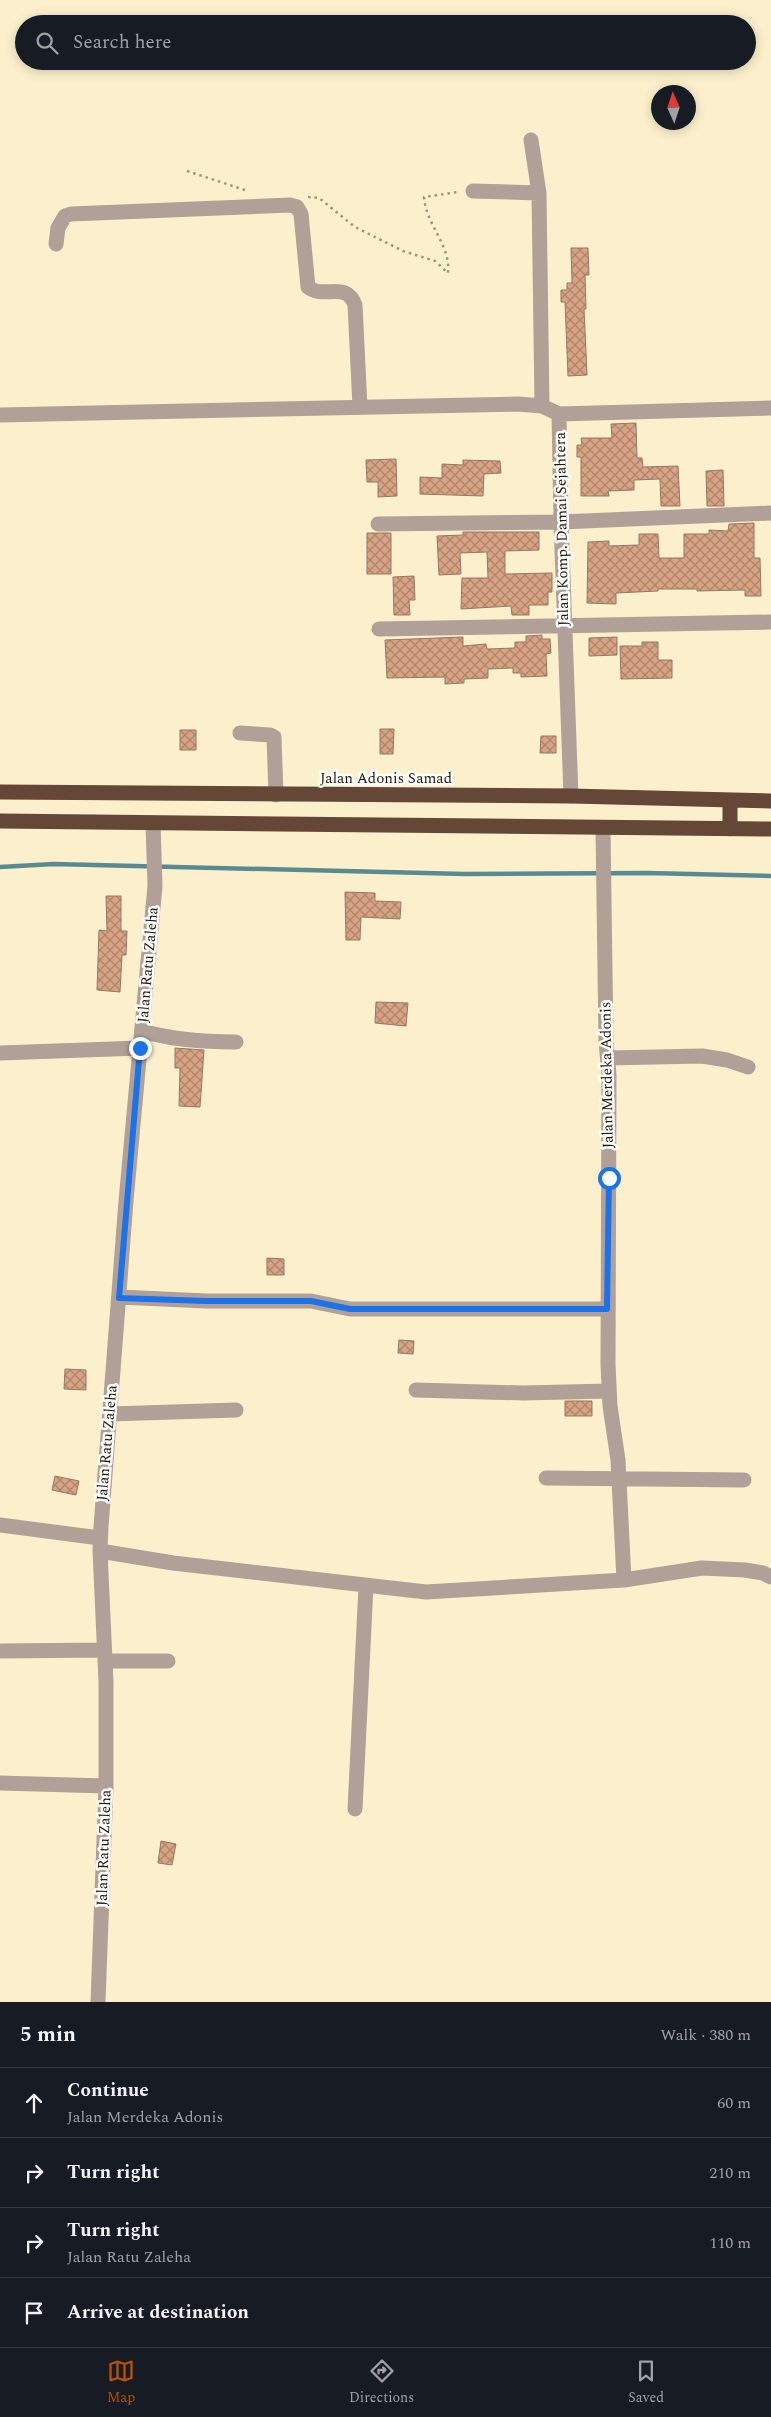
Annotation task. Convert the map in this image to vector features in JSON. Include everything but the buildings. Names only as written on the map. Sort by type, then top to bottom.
[{"type":"highway","name":"Jalan Adonis Samad","points":[[0,792],[571,796],[771,801]]},
{"type":"highway","points":[[730,800],[730,829]]},
{"type":"highway","points":[[0,821],[603,829],[771,829]]},
{"type":"street","points":[[531,140],[539,193],[542,406]]},
{"type":"street","points":[[473,190],[539,193]]},
{"type":"street","points":[[56,244],[58,228],[65,216],[71,214],[290,205],[298,207],[302,214],[308,287],[313,291],[345,292],[352,297],[355,305],[360,407]]},
{"type":"street","points":[[0,415],[509,404],[542,406],[559,414]]},
{"type":"street","name":"Jalan Komp. Damai Sejahtera","points":[[571,796],[560,522],[559,414],[771,408]]},
{"type":"street","points":[[378,524],[560,522],[771,512]]},
{"type":"street","points":[[379,629],[771,622]]},
{"type":"street","points":[[240,733],[270,735],[274,737],[276,795]]},
{"type":"street","name":"Jalan Ratu Zaleha","points":[[98,2002],[106,1786],[100,1545],[119,1298],[155,886],[152,823]]},
{"type":"street","name":"Jalan Merdeka Adonis","points":[[603,829],[608,1058],[607,1309],[609,1391],[619,1478],[624,1580]]},
{"type":"street","points":[[142,1031],[162,1037],[206,1042],[236,1042]]},
{"type":"street","points":[[0,1053],[140,1048]]},
{"type":"street","points":[[608,1058],[702,1056],[748,1067]]},
{"type":"street","points":[[119,1298],[206,1301],[311,1301],[350,1309],[607,1309]]},
{"type":"street","points":[[416,1390],[523,1393],[609,1391]]},
{"type":"street","points":[[110,1414],[236,1410]]},
{"type":"street","points":[[546,1478],[744,1480]]},
{"type":"street","points":[[0,1525],[100,1545],[172,1563],[426,1592],[624,1580],[702,1568],[745,1570],[763,1573],[771,1577]]},
{"type":"street","points":[[356,1809],[366,1586]]},
{"type":"street","points":[[0,1651],[104,1655],[168,1661]]},
{"type":"street","points":[[0,1783],[106,1786]]},
{"type":"path","points":[[187,171],[254,192]]},
{"type":"path","points":[[301,197],[319,198],[355,227],[403,251],[435,261],[448,273],[449,259],[425,208],[424,197],[473,190]]},
{"type":"waterway","points":[[0,867],[54,864],[465,874],[648,873],[771,876]]},
{"type":"route","points":[[140,1048],[119,1298],[206,1301],[311,1301],[350,1309],[607,1309],[609,1178]]}]
